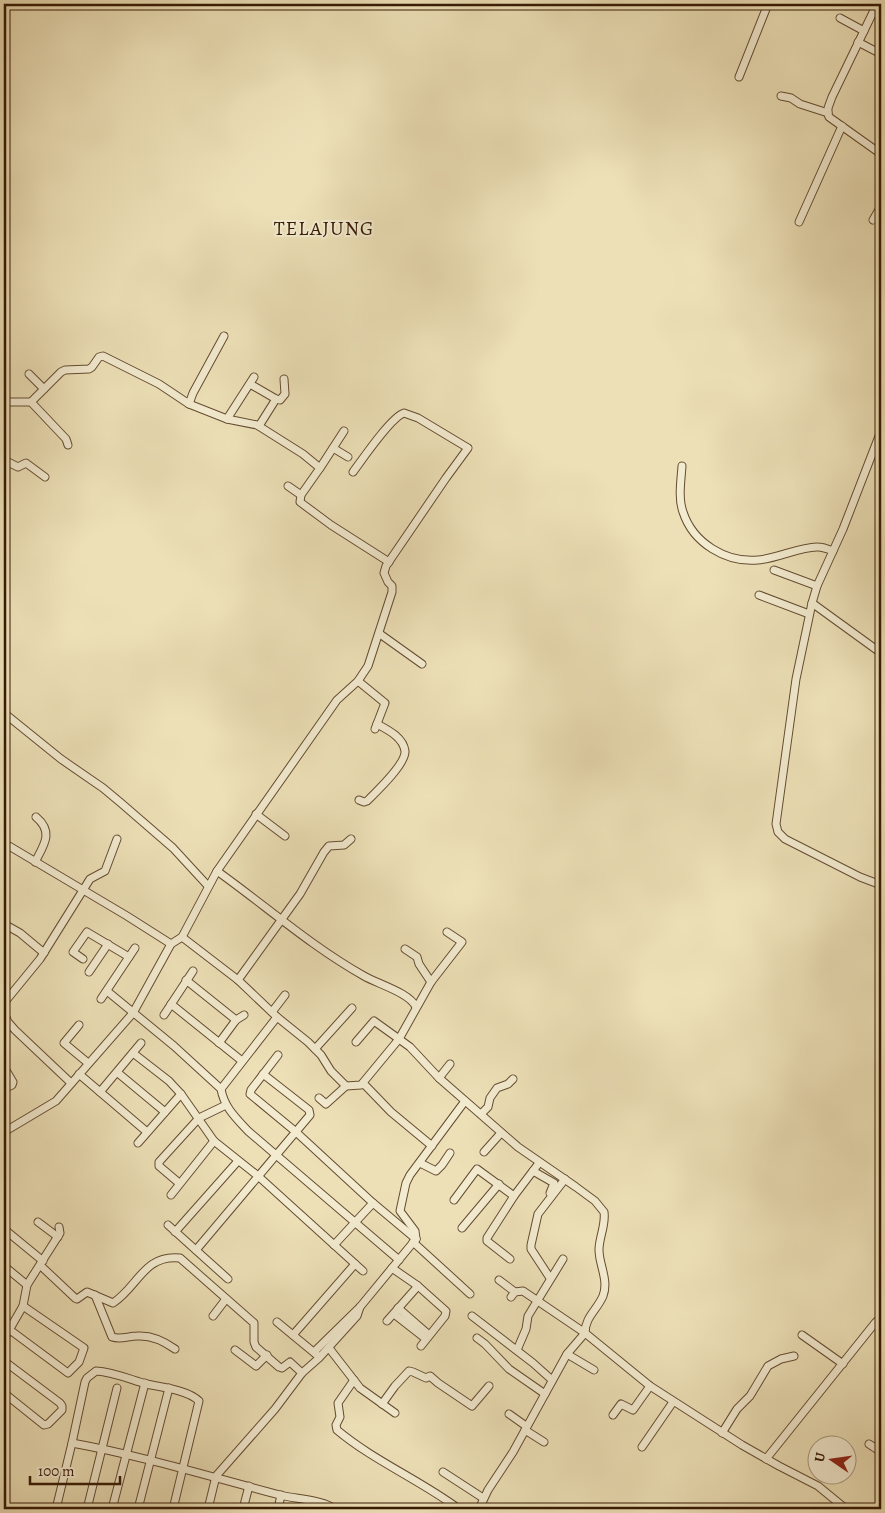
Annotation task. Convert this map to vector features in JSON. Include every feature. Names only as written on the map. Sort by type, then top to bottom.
[{"type":"street","points":[[739,77],[768,4]]},
{"type":"street","points":[[828,113],[832,97],[877,4]]},
{"type":"street","points":[[840,18],[864,31]]},
{"type":"street","points":[[858,42],[881,54]]},
{"type":"street","points":[[781,96],[791,98],[800,104],[828,113],[830,117],[881,154]]},
{"type":"street","points":[[799,222],[842,126]]},
{"type":"street","points":[[873,220],[881,206]]},
{"type":"street","points":[[189,404],[224,336]]},
{"type":"street","points":[[4,402],[31,402],[61,372],[92,367],[100,356],[159,384],[189,404],[227,419],[259,426],[303,454],[320,468]]},
{"type":"street","points":[[29,374],[44,389]]},
{"type":"street","points":[[227,419],[252,380],[276,399],[280,400],[285,394],[284,379]]},
{"type":"street","points":[[259,426],[276,399]]},
{"type":"street","points":[[31,402],[66,439],[68,445]]},
{"type":"street","points":[[4,1132],[52,1104],[133,1013],[171,944],[182,937],[217,871],[337,700],[358,681],[368,666],[380,634],[392,592],[392,586],[384,573],[389,562],[468,448],[418,418],[404,412],[397,416],[384,431],[353,472]]},
{"type":"street","points":[[344,431],[301,495],[300,502],[331,526],[389,562]]},
{"type":"street","points":[[881,431],[817,586],[809,614],[796,679],[776,824],[778,832],[785,839],[860,877],[881,885]]},
{"type":"street","points":[[333,448],[348,458]]},
{"type":"street","points":[[4,460],[18,467],[26,463],[45,477]]},
{"type":"street","points":[[682,466],[681,496],[683,513],[695,533],[716,552],[734,558],[758,560],[816,547],[833,551]]},
{"type":"street","points":[[288,486],[301,495]]},
{"type":"street","points":[[774,570],[817,586]]},
{"type":"street","points":[[759,595],[809,614]]},
{"type":"street","points":[[812,603],[881,653]]},
{"type":"street","points":[[380,634],[422,664]]},
{"type":"street","points":[[358,681],[385,703],[376,726],[397,736],[405,750],[404,756],[384,784],[364,802],[359,800]]},
{"type":"street","points":[[4,713],[61,759],[115,798],[173,848],[208,886]]},
{"type":"street","points":[[256,814],[286,836]]},
{"type":"street","points":[[35,862],[44,846],[47,834],[46,827],[36,817]]},
{"type":"street","points":[[4,1003],[44,953],[90,879],[105,871],[117,839]]},
{"type":"street","points":[[238,980],[300,894],[324,852],[331,845],[344,845],[351,839]]},
{"type":"street","points":[[4,843],[171,944]]},
{"type":"street","points":[[217,871],[325,951],[365,977],[404,996],[413,1002],[416,1007]]},
{"type":"street","points":[[4,924],[20,933],[44,953]]},
{"type":"street","points":[[83,959],[73,952],[87,932],[129,957]]},
{"type":"street","points":[[319,1098],[326,1104],[346,1086],[361,1084],[399,1039],[431,982],[462,942],[447,932]]},
{"type":"street","points":[[182,937],[238,980],[315,1049],[331,1071],[346,1086]]},
{"type":"street","points":[[89,972],[108,944]]},
{"type":"street","points":[[102,999],[135,948]]},
{"type":"street","points":[[404,949],[417,957],[419,964],[431,982]]},
{"type":"street","points":[[164,1015],[193,971]]},
{"type":"street","points":[[186,980],[236,1020]]},
{"type":"street","points":[[107,990],[222,1089],[226,1105],[248,1131],[399,1260]]},
{"type":"street","points":[[222,1089],[275,1015],[285,995]]},
{"type":"street","points":[[172,1004],[242,1061]]},
{"type":"street","points":[[315,1049],[352,1008]]},
{"type":"street","points":[[4,1014],[15,1030],[72,1083]]},
{"type":"street","points":[[219,1043],[236,1020],[244,1015]]},
{"type":"street","points":[[356,1042],[374,1021],[410,1047],[439,1078],[501,1133],[539,1163],[595,1201],[604,1212],[604,1225],[599,1249],[605,1279],[603,1296],[587,1320],[585,1333],[566,1354],[513,1452],[483,1498],[479,1509]]},
{"type":"street","points":[[79,1025],[64,1044],[88,1063]]},
{"type":"street","points":[[100,1092],[118,1073],[141,1043]]},
{"type":"street","points":[[133,1053],[169,1081],[181,1094],[214,1141],[258,1176],[363,1271]]},
{"type":"street","points":[[278,1055],[251,1090],[250,1094],[296,1132],[470,1294]]},
{"type":"street","points":[[439,1078],[450,1064]]},
{"type":"street","points":[[4,1067],[13,1082],[12,1085],[4,1090]]},
{"type":"street","points":[[118,1073],[165,1112]]},
{"type":"street","points":[[79,1074],[147,1132]]},
{"type":"street","points":[[196,1250],[310,1115],[311,1112],[263,1074]]},
{"type":"street","points":[[481,1114],[488,1107],[490,1098],[497,1088],[508,1084],[513,1079]]},
{"type":"street","points":[[363,1082],[391,1112],[432,1146]]},
{"type":"street","points":[[138,1143],[181,1094]]},
{"type":"street","points":[[208,1509],[216,1476],[275,1409],[302,1373],[356,1309],[360,1307],[414,1240],[415,1231],[403,1218],[400,1210],[408,1179],[465,1101]]},
{"type":"street","points":[[158,1164],[199,1118],[226,1105]]},
{"type":"street","points":[[484,1152],[501,1133]]},
{"type":"street","points":[[171,1194],[214,1141]]},
{"type":"street","points":[[420,1163],[436,1171],[450,1152]]},
{"type":"street","points":[[151,1159],[179,1183]]},
{"type":"street","points":[[175,1232],[238,1161]]},
{"type":"street","points":[[510,1259],[487,1240],[514,1196],[539,1163]]},
{"type":"street","points":[[454,1200],[477,1169],[514,1196]]},
{"type":"street","points":[[534,1171],[554,1184],[547,1197],[549,1200]]},
{"type":"street","points":[[550,1278],[532,1249],[531,1244],[538,1214],[565,1179]]},
{"type":"street","points":[[462,1228],[498,1184]]},
{"type":"street","points":[[334,1245],[373,1203]]},
{"type":"street","points":[[38,1222],[58,1237]]},
{"type":"street","points":[[168,1225],[228,1279]]},
{"type":"street","points":[[24,1306],[84,1348],[79,1362],[68,1373],[6,1334],[24,1306],[27,1285],[58,1237],[60,1233],[59,1227]]},
{"type":"street","points":[[4,1229],[42,1263],[77,1299],[87,1292],[110,1302],[115,1302],[154,1262],[163,1258],[174,1257],[184,1260],[254,1323],[254,1342],[256,1347],[279,1367],[282,1368],[290,1362],[302,1373]]},
{"type":"street","points":[[517,1350],[526,1329],[528,1316],[536,1300],[563,1259]]},
{"type":"street","points":[[293,1335],[355,1264]]},
{"type":"street","points":[[4,1266],[27,1285]]},
{"type":"street","points":[[392,1268],[418,1286],[446,1311],[445,1316],[421,1346]]},
{"type":"street","points":[[499,1280],[513,1295],[523,1291],[585,1333],[650,1386],[673,1402],[766,1459],[818,1486],[846,1509]]},
{"type":"street","points":[[387,1321],[418,1286]]},
{"type":"street","points":[[95,1295],[109,1333],[112,1336],[117,1338],[152,1337],[164,1340],[175,1349]]},
{"type":"street","points":[[213,1316],[226,1298]]},
{"type":"street","points":[[317,1355],[329,1348],[357,1316],[360,1307]]},
{"type":"street","points":[[396,1311],[428,1337]]},
{"type":"street","points":[[472,1316],[517,1350],[552,1380]]},
{"type":"street","points":[[277,1322],[317,1355]]},
{"type":"street","points":[[766,1459],[875,1322],[881,1323]]},
{"type":"street","points":[[802,1335],[843,1364]]},
{"type":"street","points":[[477,1338],[509,1368],[545,1394]]},
{"type":"street","points":[[329,1348],[364,1393],[395,1413]]},
{"type":"street","points":[[235,1350],[256,1366],[267,1355]]},
{"type":"street","points":[[566,1354],[594,1370]]},
{"type":"street","points":[[722,1433],[737,1409],[746,1402],[768,1366],[781,1359],[794,1356]]},
{"type":"street","points":[[4,1361],[60,1403],[62,1410],[48,1424],[44,1425],[4,1393]]},
{"type":"street","points":[[70,1509],[56,1508],[83,1388],[87,1378],[96,1371],[168,1388],[195,1398],[199,1403],[173,1509]]},
{"type":"street","points":[[382,1404],[394,1386],[409,1371],[426,1378],[430,1376],[472,1406],[489,1386]]},
{"type":"street","points":[[354,1380],[338,1403],[340,1417],[336,1425],[337,1430],[459,1509]]},
{"type":"street","points":[[112,1509],[145,1383]]},
{"type":"street","points":[[613,1414],[622,1404],[633,1410],[650,1386]]},
{"type":"street","points":[[87,1509],[117,1388]]},
{"type":"street","points":[[138,1509],[168,1388]]},
{"type":"street","points":[[642,1447],[673,1402]]},
{"type":"street","points":[[509,1414],[544,1442]]},
{"type":"street","points":[[72,1443],[216,1476],[282,1496],[335,1509]]},
{"type":"street","points":[[870,1444],[881,1452]]},
{"type":"street","points":[[443,1472],[483,1498]]},
{"type":"street","points":[[243,1509],[249,1486]]},
{"type":"street","points":[[278,1509],[282,1496]]},
{"type":"district","name":"TELAJUNG","points":[[324,228]]}]
